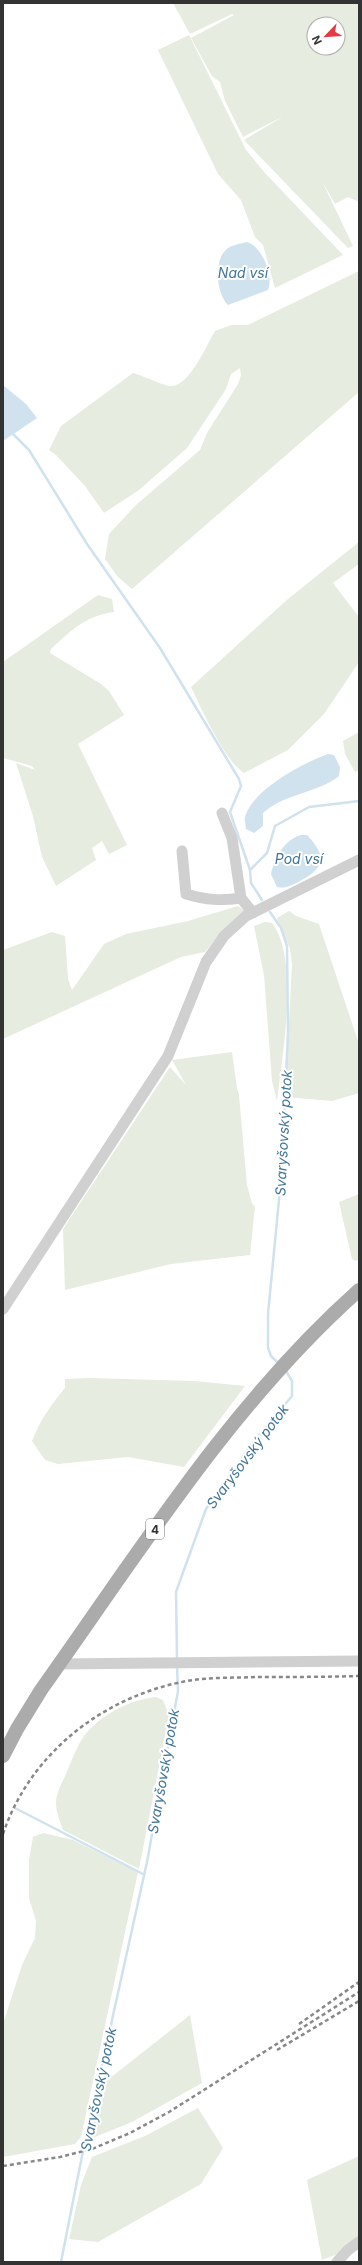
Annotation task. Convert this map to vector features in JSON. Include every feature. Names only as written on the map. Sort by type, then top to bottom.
[{"type":"main road","name":"4","points":[[3,1756],[17,1729],[59,1664],[227,1430],[286,1362],[359,1290]]},
{"type":"street","points":[[222,813],[232,838],[241,898],[253,913]]},
{"type":"street","points":[[182,851],[186,894],[204,900],[221,901],[241,898]]},
{"type":"street","points":[[3,1309],[168,1056],[206,962],[224,936],[246,916],[359,860]]},
{"type":"street","points":[[59,1664],[359,1661]]},
{"type":"street","points":[[338,2262],[348,2250],[359,2242]]},
{"type":"shaded area","points":[[173,3],[359,3],[359,199],[357,201],[348,197],[335,204],[322,181],[353,246],[348,248],[244,140],[284,116],[243,137],[225,101],[220,82],[212,76],[191,38],[234,15],[232,14],[190,34]]},
{"type":"shaded area","points":[[189,35],[246,150],[265,173],[343,255],[275,288],[263,245],[255,237],[241,200],[218,174],[158,50]]},
{"type":"shaded area","points":[[359,271],[359,392],[132,589],[118,577],[105,559],[109,534],[136,505],[200,450],[207,433],[238,384],[241,375],[240,368],[231,374],[226,389],[187,448],[139,490],[104,513],[85,486],[56,455],[49,450],[61,426],[133,373],[167,386],[177,385],[184,380],[197,364],[215,331],[231,325],[248,325]]},
{"type":"shaded area","points":[[359,542],[359,564],[333,583],[359,617],[359,662],[324,714],[288,750],[244,773],[236,767],[221,746],[191,687],[288,599]]},
{"type":"shaded area","points":[[98,595],[112,599],[114,612],[87,620],[51,649],[50,653],[101,684],[109,691],[124,715],[78,744],[127,845],[109,854],[102,841],[92,848],[96,860],[56,886],[42,857],[33,816],[16,763],[35,770],[32,766],[3,758],[3,662]]},
{"type":"shaded area","points":[[359,732],[359,770],[355,772],[345,754],[343,741]]},
{"type":"shaded area","points":[[238,906],[245,911],[219,934],[205,952],[181,957],[3,1039],[3,950],[52,932],[65,936],[68,979],[72,990],[104,944],[126,934],[188,921]]},
{"type":"shaded area","points":[[289,911],[296,916],[319,924],[359,1044],[359,1093],[332,1101],[285,1097],[292,965],[290,949],[277,918]]},
{"type":"shaded area","points":[[265,922],[272,923],[280,939],[285,960],[287,984],[285,1035],[277,1101],[272,1081],[264,975],[254,926]]},
{"type":"shaded area","points":[[232,1052],[239,1095],[247,1185],[252,1204],[255,1206],[250,1255],[171,1264],[65,1290],[63,1229],[170,1067],[186,1085],[172,1060]]},
{"type":"shaded area","points":[[359,1194],[359,1260],[355,1261],[352,1259],[339,1202]]},
{"type":"shaded area","points":[[89,1378],[194,1381],[245,1386],[184,1467],[128,1457],[58,1464],[45,1460],[32,1441],[42,1419],[65,1388],[65,1379]]},
{"type":"shaded area","points":[[156,1697],[163,1700],[169,1715],[139,1869],[63,1830],[58,1816],[56,1799],[77,1748],[88,1731],[106,1715],[122,1707],[139,1700]]},
{"type":"shaded area","points":[[43,1833],[73,1840],[138,1872],[81,2137],[75,2144],[3,2157],[3,2024],[22,1965],[35,1938],[36,1921],[29,1898],[29,1860],[33,1837]]},
{"type":"shaded area","points":[[190,2015],[202,2083],[132,2122],[90,2139],[91,2120],[95,2107],[101,2096],[106,2091],[100,2086]]},
{"type":"shaded area","points":[[198,2108],[223,2148],[201,2184],[98,2242],[69,2239],[81,2185],[92,2157],[145,2136]]},
{"type":"shaded area","points":[[359,2156],[359,2246],[322,2260],[307,2180]]},
{"type":"water","name":"Nad vsí","points":[[247,242],[262,255],[268,270],[268,290],[228,305],[221,294],[219,287],[218,271],[221,257],[226,250],[234,245]]},
{"type":"water","points":[[3,385],[26,404],[37,418],[3,441]]},
{"type":"water","points":[[328,754],[334,755],[340,767],[339,776],[321,787],[291,797],[272,806],[263,813],[263,826],[254,833],[246,829],[245,818],[250,807],[268,787],[280,778]]},
{"type":"water","name":"Pod vsí","points":[[307,835],[318,849],[320,861],[318,866],[308,876],[294,884],[286,887],[277,887],[271,874],[275,861],[285,845],[295,837]]},
{"type":"waterway","points":[[12,433],[29,450],[87,544],[160,648],[239,779],[241,786],[230,812],[250,870]]},
{"type":"waterway","name":"Svaryšovský potok","points":[[262,900],[251,883],[250,870],[267,853],[275,826],[309,807],[359,801]]},
{"type":"waterway","name":"Svaryšovský potok","points":[[270,912],[281,928],[287,946],[288,1033],[281,1179],[268,1314],[268,1348],[271,1356],[279,1364]]},
{"type":"waterway","name":"Svaryšovský potok","points":[[177,1659],[176,1592],[206,1509],[251,1445],[292,1396],[292,1381],[286,1371]]},
{"type":"waterway","name":"Svaryšovský potok","points":[[61,2262],[83,2151],[147,1862],[178,1691],[177,1666]]},
{"type":"waterway","points":[[15,1808],[143,1874]]},
{"type":"railway","points":[[3,1834],[15,1805],[31,1778],[51,1754],[74,1733],[99,1715],[127,1700],[156,1689],[187,1681],[204,1679],[359,1676]]},
{"type":"railway","points":[[299,2024],[359,1982]]},
{"type":"railway","points":[[3,2166],[60,2157],[92,2149],[130,2133],[169,2112],[359,1992]]},
{"type":"railway","points":[[277,2050],[359,2001]]}]
